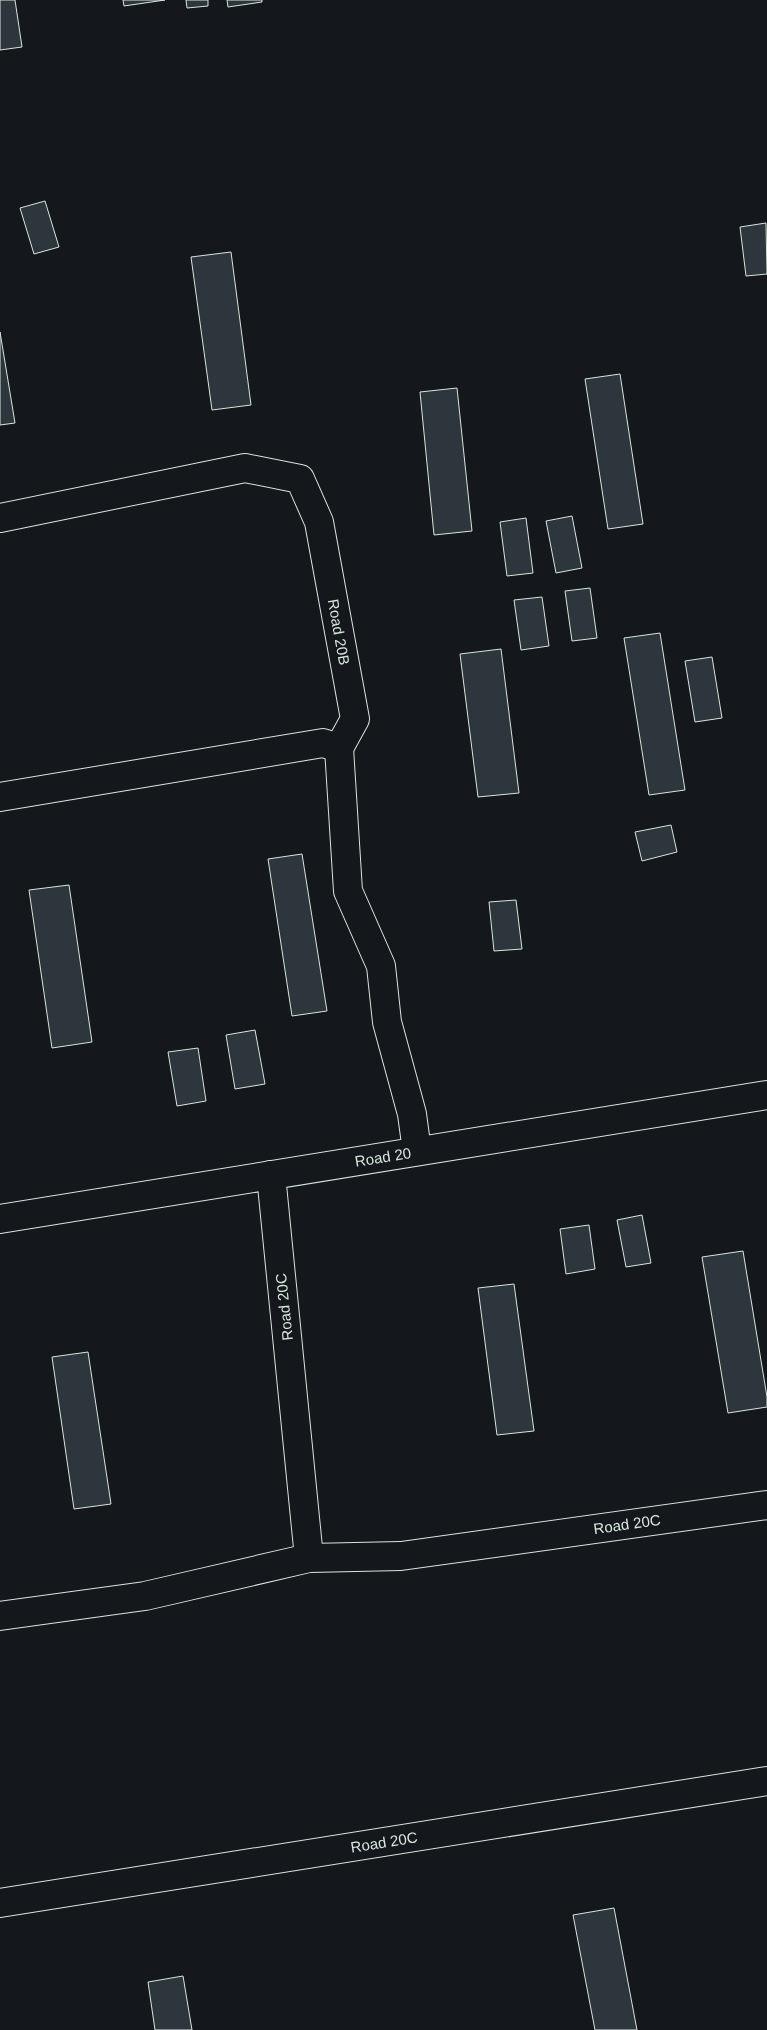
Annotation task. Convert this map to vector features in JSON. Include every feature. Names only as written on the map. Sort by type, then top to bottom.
[{"type":"street","name":"Road 20B","points":[[0,518],[245,468],[300,479],[319,522],[355,719],[339,748]]},
{"type":"street","points":[[0,797],[323,743],[339,748],[348,892],[381,966],[387,1022],[412,1114],[417,1152]]},
{"type":"street","name":"Road 20","points":[[0,1219],[767,1095]]},
{"type":"street","name":"Road 20C","points":[[271,1175],[309,1558]]},
{"type":"street","name":"Road 20C","points":[[0,1616],[145,1596],[309,1558],[400,1556],[767,1505]]},
{"type":"street","name":"Road 20C","points":[[0,1903],[767,1781]]},
{"type":"building","points":[[0,0],[15,0],[22,47],[0,50]]},
{"type":"building","points":[[123,0],[165,0],[124,6]]},
{"type":"building","points":[[186,0],[208,0],[208,6],[187,8]]},
{"type":"building","points":[[227,0],[262,0],[262,2],[228,7]]},
{"type":"building","points":[[45,201],[59,247],[34,254],[20,208]]},
{"type":"building","points":[[766,223],[767,274],[746,276],[740,227]]},
{"type":"building","points":[[231,252],[251,405],[212,410],[191,257]]},
{"type":"building","points":[[0,332],[15,423],[0,425]]},
{"type":"building","points":[[620,374],[643,524],[608,529],[585,379]]},
{"type":"building","points":[[457,388],[472,531],[434,535],[420,392]]},
{"type":"building","points":[[572,516],[582,568],[556,573],[546,521]]},
{"type":"building","points":[[526,518],[533,573],[507,576],[500,522]]},
{"type":"building","points":[[590,588],[597,638],[572,641],[565,591]]},
{"type":"building","points":[[542,597],[549,646],[521,650],[514,600]]},
{"type":"building","points":[[660,633],[685,790],[649,795],[624,638]]},
{"type":"building","points":[[501,649],[519,793],[478,797],[460,654]]},
{"type":"building","points":[[712,657],[722,718],[695,722],[685,661]]},
{"type":"building","points":[[671,825],[677,852],[642,861],[635,832]]},
{"type":"building","points":[[302,854],[327,1011],[292,1016],[268,859]]},
{"type":"building","points":[[69,885],[92,1042],[52,1048],[29,890]]},
{"type":"building","points":[[516,900],[522,949],[494,951],[489,902]]},
{"type":"building","points":[[255,1030],[265,1084],[235,1089],[226,1035]]},
{"type":"building","points":[[198,1048],[206,1101],[177,1106],[168,1052]]},
{"type":"building","points":[[642,1215],[651,1263],[626,1267],[617,1220]]},
{"type":"building","points":[[589,1225],[595,1269],[566,1274],[560,1229]]},
{"type":"building","points":[[743,1251],[767,1397],[767,1407],[728,1413],[702,1257]]},
{"type":"building","points":[[514,1284],[534,1431],[497,1435],[478,1288]]},
{"type":"building","points":[[88,1352],[111,1504],[74,1509],[52,1357]]},
{"type":"building","points":[[614,1908],[637,2030],[595,2030],[573,1915]]},
{"type":"building","points":[[183,1976],[192,2030],[155,2030],[148,1982]]}]
